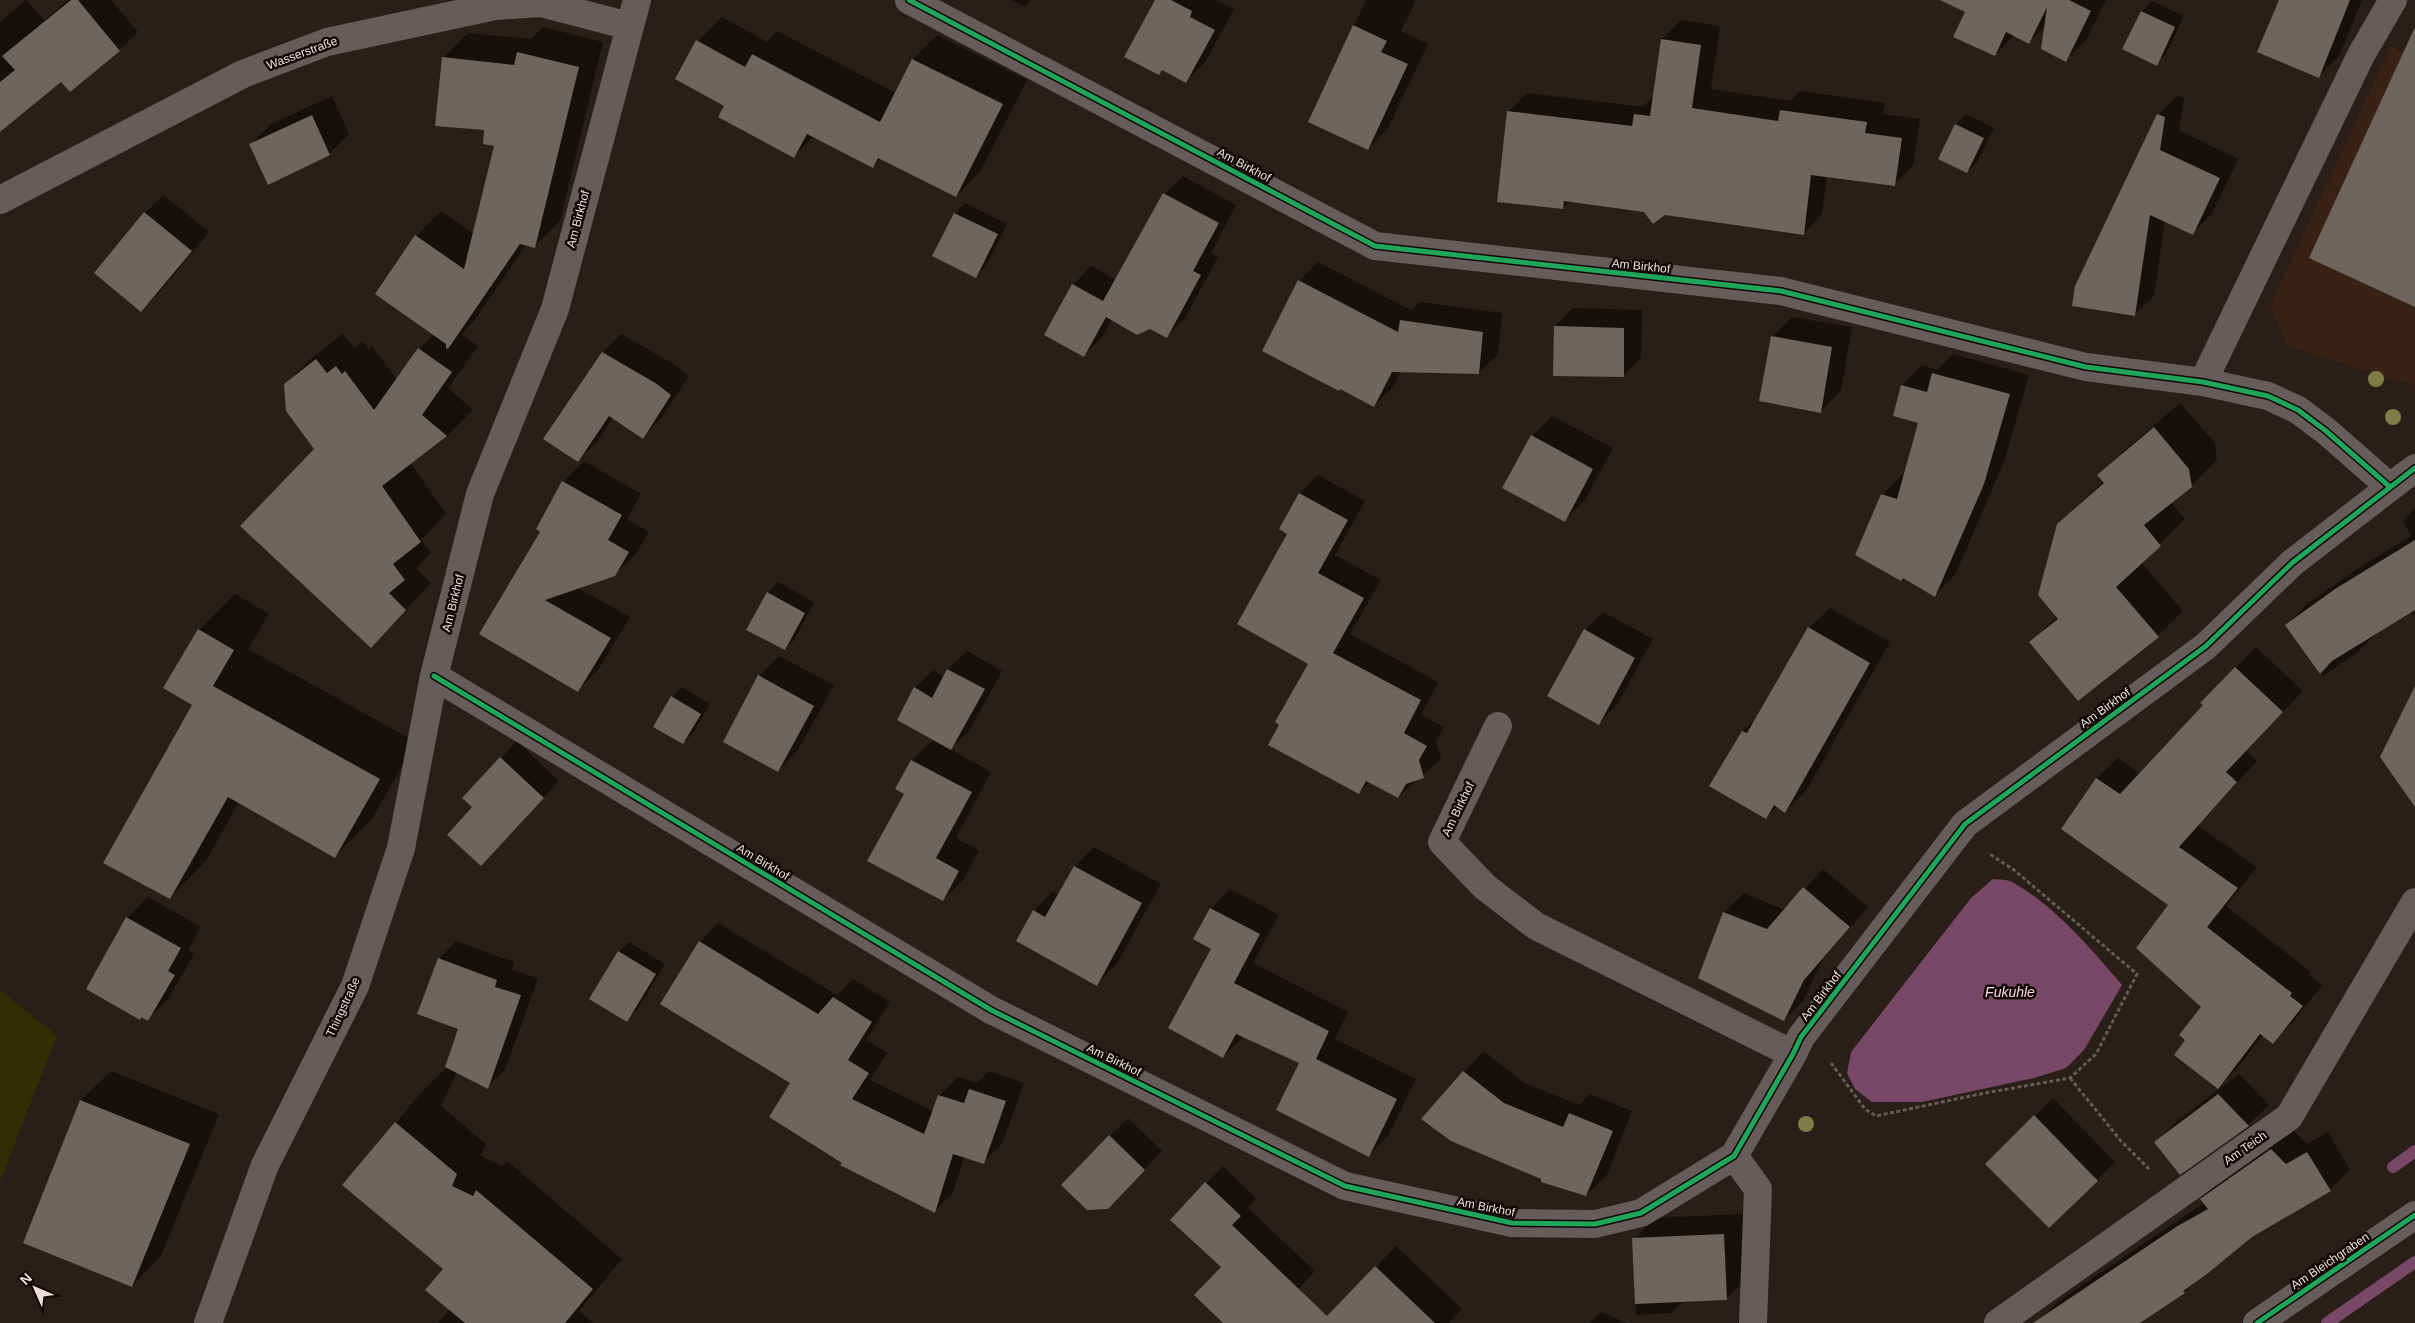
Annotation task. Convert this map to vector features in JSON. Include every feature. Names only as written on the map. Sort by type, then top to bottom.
[{"type":"street","name":"Am Birkhof","points":[[637,0],[555,309],[480,494],[434,676],[991,1010],[1345,1186],[1512,1223],[1595,1224],[1641,1213],[1734,1156],[1794,1054],[1801,1037],[1965,824],[2206,646],[2292,563],[2415,468]]},
{"type":"street","name":"Am Birkhof","points":[[909,0],[1375,246],[1781,291],[2086,367],[2203,382],[2268,396],[2298,410],[2326,431],[2390,487]]},
{"type":"street","points":[[2203,382],[2362,55],[2393,0]]},
{"type":"street","name":"Wasserstraße","points":[[0,200],[243,74],[327,42],[495,6],[541,3],[629,26]]},
{"type":"street","name":"Thingstraße","points":[[208,1323],[265,1165],[355,986],[366,955],[401,848],[434,676]]},
{"type":"street","name":"Am Birkhof","points":[[1498,726],[1442,842],[1484,887],[1536,926],[1794,1054]]},
{"type":"street","name":"Am Teich","points":[[1998,1323],[2289,1117],[2415,902]]},
{"type":"street","points":[[1734,1156],[1758,1189],[1753,1323]]},
{"type":"street","name":"Am Bleichgraben","points":[[2257,1323],[2415,1216]]},
{"type":"path","points":[[1807,1030],[1865,1109],[1876,1116],[1985,1093],[2070,1078],[2096,1054],[2137,974],[2014,870],[1958,833]]},
{"type":"path","points":[[2070,1078],[2121,1142],[2176,1197]]},
{"type":"shaded area","points":[[2391,46],[2415,61],[2415,386],[2288,346],[2270,306]]},
{"type":"shaded area","points":[[0,990],[57,1036],[0,1181]]},
{"type":"water","name":"Fukuhle","points":[[1993,879],[2012,882],[2042,902],[2098,957],[2122,985],[2084,1050],[2066,1068],[2034,1078],[1922,1102],[1872,1102],[1855,1089],[1847,1073],[1851,1052],[1971,898]]},
{"type":"building","points":[[71,0],[78,0],[120,51],[70,92],[61,82],[0,132],[0,82],[15,70],[2,56]]},
{"type":"building","points":[[1155,0],[1171,0],[1192,11],[1190,17],[1215,30],[1186,83],[1162,70],[1159,75],[1124,57]]},
{"type":"building","points":[[1940,0],[2069,0],[2091,11],[2066,62],[2041,49],[2047,7],[2029,44],[2006,32],[1995,56],[1953,37],[1965,12]]},
{"type":"building","points":[[2279,0],[2350,0],[2319,78],[2257,52]]},
{"type":"building","points":[[2141,11],[2175,27],[2157,66],[2122,49]]},
{"type":"building","points":[[1353,25],[1387,41],[1381,52],[1408,64],[1368,150],[1308,122]]},
{"type":"building","points":[[2415,27],[2415,307],[2309,258]]},
{"type":"building","points":[[1661,39],[1701,45],[1692,108],[1778,121],[1780,110],[1867,122],[1865,133],[1902,138],[1895,186],[1811,175],[1804,235],[1665,215],[1653,224],[1644,212],[1564,201],[1563,209],[1497,202],[1507,111],[1632,126],[1634,114],[1650,116]]},
{"type":"building","points":[[696,40],[745,67],[752,54],[880,122],[912,59],[1003,104],[956,197],[878,158],[873,168],[807,134],[794,158],[718,117],[724,106],[675,79]]},
{"type":"building","points":[[517,52],[579,67],[535,248],[520,244],[448,349],[446,344],[375,294],[415,235],[464,269],[494,146],[483,144],[484,130],[435,126],[442,57],[514,65]]},
{"type":"building","points":[[2157,114],[2165,117],[2160,150],[2220,178],[2193,235],[2150,215],[2135,316],[2072,306],[2075,286]]},
{"type":"building","points":[[312,115],[330,155],[268,185],[249,144]]},
{"type":"building","points":[[1955,124],[1984,138],[1967,173],[1938,159]]},
{"type":"building","points":[[1163,193],[1219,223],[1193,271],[1201,275],[1167,338],[1150,329],[1137,335],[1106,317],[1084,357],[1044,335],[1072,284],[1103,301]]},
{"type":"building","points":[[144,212],[192,251],[141,312],[94,273]]},
{"type":"building","points":[[954,213],[998,234],[976,278],[932,256]]},
{"type":"building","points":[[1298,280],[1398,332],[1400,320],[1483,332],[1479,374],[1392,372],[1374,407],[1340,389],[1339,391],[1262,351]]},
{"type":"building","points":[[1554,326],[1624,328],[1624,377],[1553,376]]},
{"type":"building","points":[[1771,336],[1832,347],[1821,413],[1759,401]]},
{"type":"building","points":[[418,348],[452,372],[422,415],[447,436],[382,486],[421,542],[393,564],[405,580],[389,593],[406,610],[371,648],[240,526],[314,449],[286,411],[284,384],[316,359],[327,373],[336,366],[342,374],[345,371],[374,410]]},
{"type":"building","points":[[602,352],[657,384],[671,395],[643,439],[609,416],[578,462],[543,439]]},
{"type":"building","points":[[1932,373],[2010,394],[1984,484],[1935,597],[1903,578],[1901,581],[1855,555],[1881,494],[1897,499],[1918,423],[1893,416],[1901,385],[1927,392]]},
{"type":"building","points":[[2154,427],[2189,469],[2192,487],[2144,525],[2161,546],[2116,587],[2159,637],[2078,701],[2029,642],[2058,619],[2038,595],[2057,524],[2104,483],[2097,475]]},
{"type":"building","points":[[1531,435],[1593,469],[1565,522],[1502,488]]},
{"type":"building","points":[[562,481],[622,515],[608,540],[629,552],[615,576],[545,600],[611,638],[578,692],[479,634],[540,532],[536,529]]},
{"type":"building","points":[[1299,493],[1348,520],[1318,573],[1364,598],[1333,653],[1421,700],[1404,733],[1427,746],[1419,760],[1424,778],[1406,784],[1398,798],[1366,781],[1359,794],[1268,745],[1279,725],[1275,722],[1308,664],[1237,624],[1287,534],[1279,529]]},
{"type":"building","points":[[2415,540],[2415,610],[2332,661],[2320,674],[2285,625],[2335,589]]},
{"type":"building","points":[[767,592],[805,613],[785,650],[746,630]]},
{"type":"building","points":[[1808,627],[1870,663],[1785,813],[1774,805],[1766,819],[1709,786],[1742,731],[1747,733]]},
{"type":"building","points":[[198,629],[234,650],[213,686],[380,779],[335,858],[228,797],[170,899],[103,863],[192,705],[163,688]]},
{"type":"building","points":[[1584,629],[1635,658],[1599,725],[1547,696]]},
{"type":"building","points":[[2235,667],[2283,712],[2226,772],[2237,782],[2179,847],[2238,888],[2207,927],[2292,993],[2290,996],[2303,1006],[2273,1044],[2260,1034],[2218,1089],[2174,1055],[2185,1040],[2179,1035],[2201,1007],[2136,948],[2168,905],[2061,829],[2096,778],[2120,794],[2203,705],[2200,703]]},
{"type":"building","points":[[947,669],[985,689],[951,750],[897,720],[914,687],[932,698]]},
{"type":"building","points":[[758,675],[814,706],[778,772],[723,742]]},
{"type":"building","points":[[2415,686],[2415,807],[2380,757]]},
{"type":"building","points":[[671,696],[701,714],[683,744],[653,727]]},
{"type":"building","points":[[500,757],[544,798],[481,866],[447,835],[472,807],[462,798]]},
{"type":"building","points":[[911,760],[972,792],[936,858],[959,871],[943,901],[867,861],[904,794],[895,789]]},
{"type":"building","points":[[1074,866],[1142,903],[1097,986],[1016,941],[1033,910],[1045,917]]},
{"type":"building","points":[[1803,887],[1850,927],[1804,980],[1784,1021],[1698,978],[1723,912],[1767,929]]},
{"type":"building","points":[[1210,908],[1260,934],[1234,983],[1329,1031],[1316,1059],[1397,1099],[1369,1157],[1276,1110],[1299,1063],[1236,1034],[1223,1058],[1168,1028],[1211,949],[1193,939]]},
{"type":"building","points":[[126,917],[181,948],[168,971],[175,975],[148,1021],[141,1017],[140,1020],[86,989]]},
{"type":"building","points":[[699,941],[818,1014],[833,997],[872,1022],[848,1060],[869,1073],[852,1099],[924,1134],[938,1095],[964,1103],[969,1089],[1006,1101],[984,1164],[953,1154],[935,1213],[840,1165],[842,1163],[769,1117],[790,1083],[660,1004]]},
{"type":"building","points":[[618,951],[656,974],[627,1022],[589,999]]},
{"type":"building","points":[[438,958],[497,980],[495,987],[521,995],[488,1089],[445,1067],[458,1029],[417,1014]]},
{"type":"building","points":[[1463,1071],[1504,1103],[1563,1127],[1569,1113],[1613,1131],[1586,1196],[1541,1182],[1541,1179],[1451,1141],[1421,1119]]},
{"type":"building","points":[[2218,1094],[2249,1126],[2180,1175],[2154,1142]]},
{"type":"building","points":[[80,1100],[190,1144],[132,1287],[23,1243]]},
{"type":"building","points":[[2034,1115],[2098,1181],[2049,1228],[1985,1164]]},
{"type":"building","points":[[395,1122],[457,1174],[452,1186],[473,1196],[476,1190],[593,1289],[565,1323],[465,1323],[425,1290],[443,1269],[342,1185]]},
{"type":"building","points":[[1109,1135],[1145,1170],[1108,1209],[1087,1210],[1061,1185]]},
{"type":"building","points":[[2271,1149],[2286,1164],[2307,1152],[2331,1191],[2252,1237],[2183,1291],[2185,1293],[2140,1323],[2033,1323],[2176,1227],[2208,1209],[2200,1199]]},
{"type":"building","points":[[1205,1182],[1241,1216],[1232,1225],[1327,1316],[1375,1266],[1435,1323],[1223,1323],[1194,1295],[1221,1267],[1170,1220]]},
{"type":"building","points":[[1724,1234],[1727,1300],[1635,1304],[1632,1238]]},
{"type":"waterway","points":[[2393,1167],[2415,1151]]},
{"type":"waterway","points":[[2327,1323],[2415,1262]]},
{"type":"cycle path","points":[[909,0],[1375,246],[1781,291],[2086,367],[2203,382],[2268,396],[2298,410],[2326,431],[2390,487]]},
{"type":"cycle path","points":[[434,676],[991,1010],[1345,1186],[1512,1223],[1595,1224],[1641,1213],[1734,1156],[1801,1037],[1965,824],[2206,646],[2292,563],[2415,468]]},
{"type":"cycle path","points":[[2257,1323],[2415,1215]]}]
